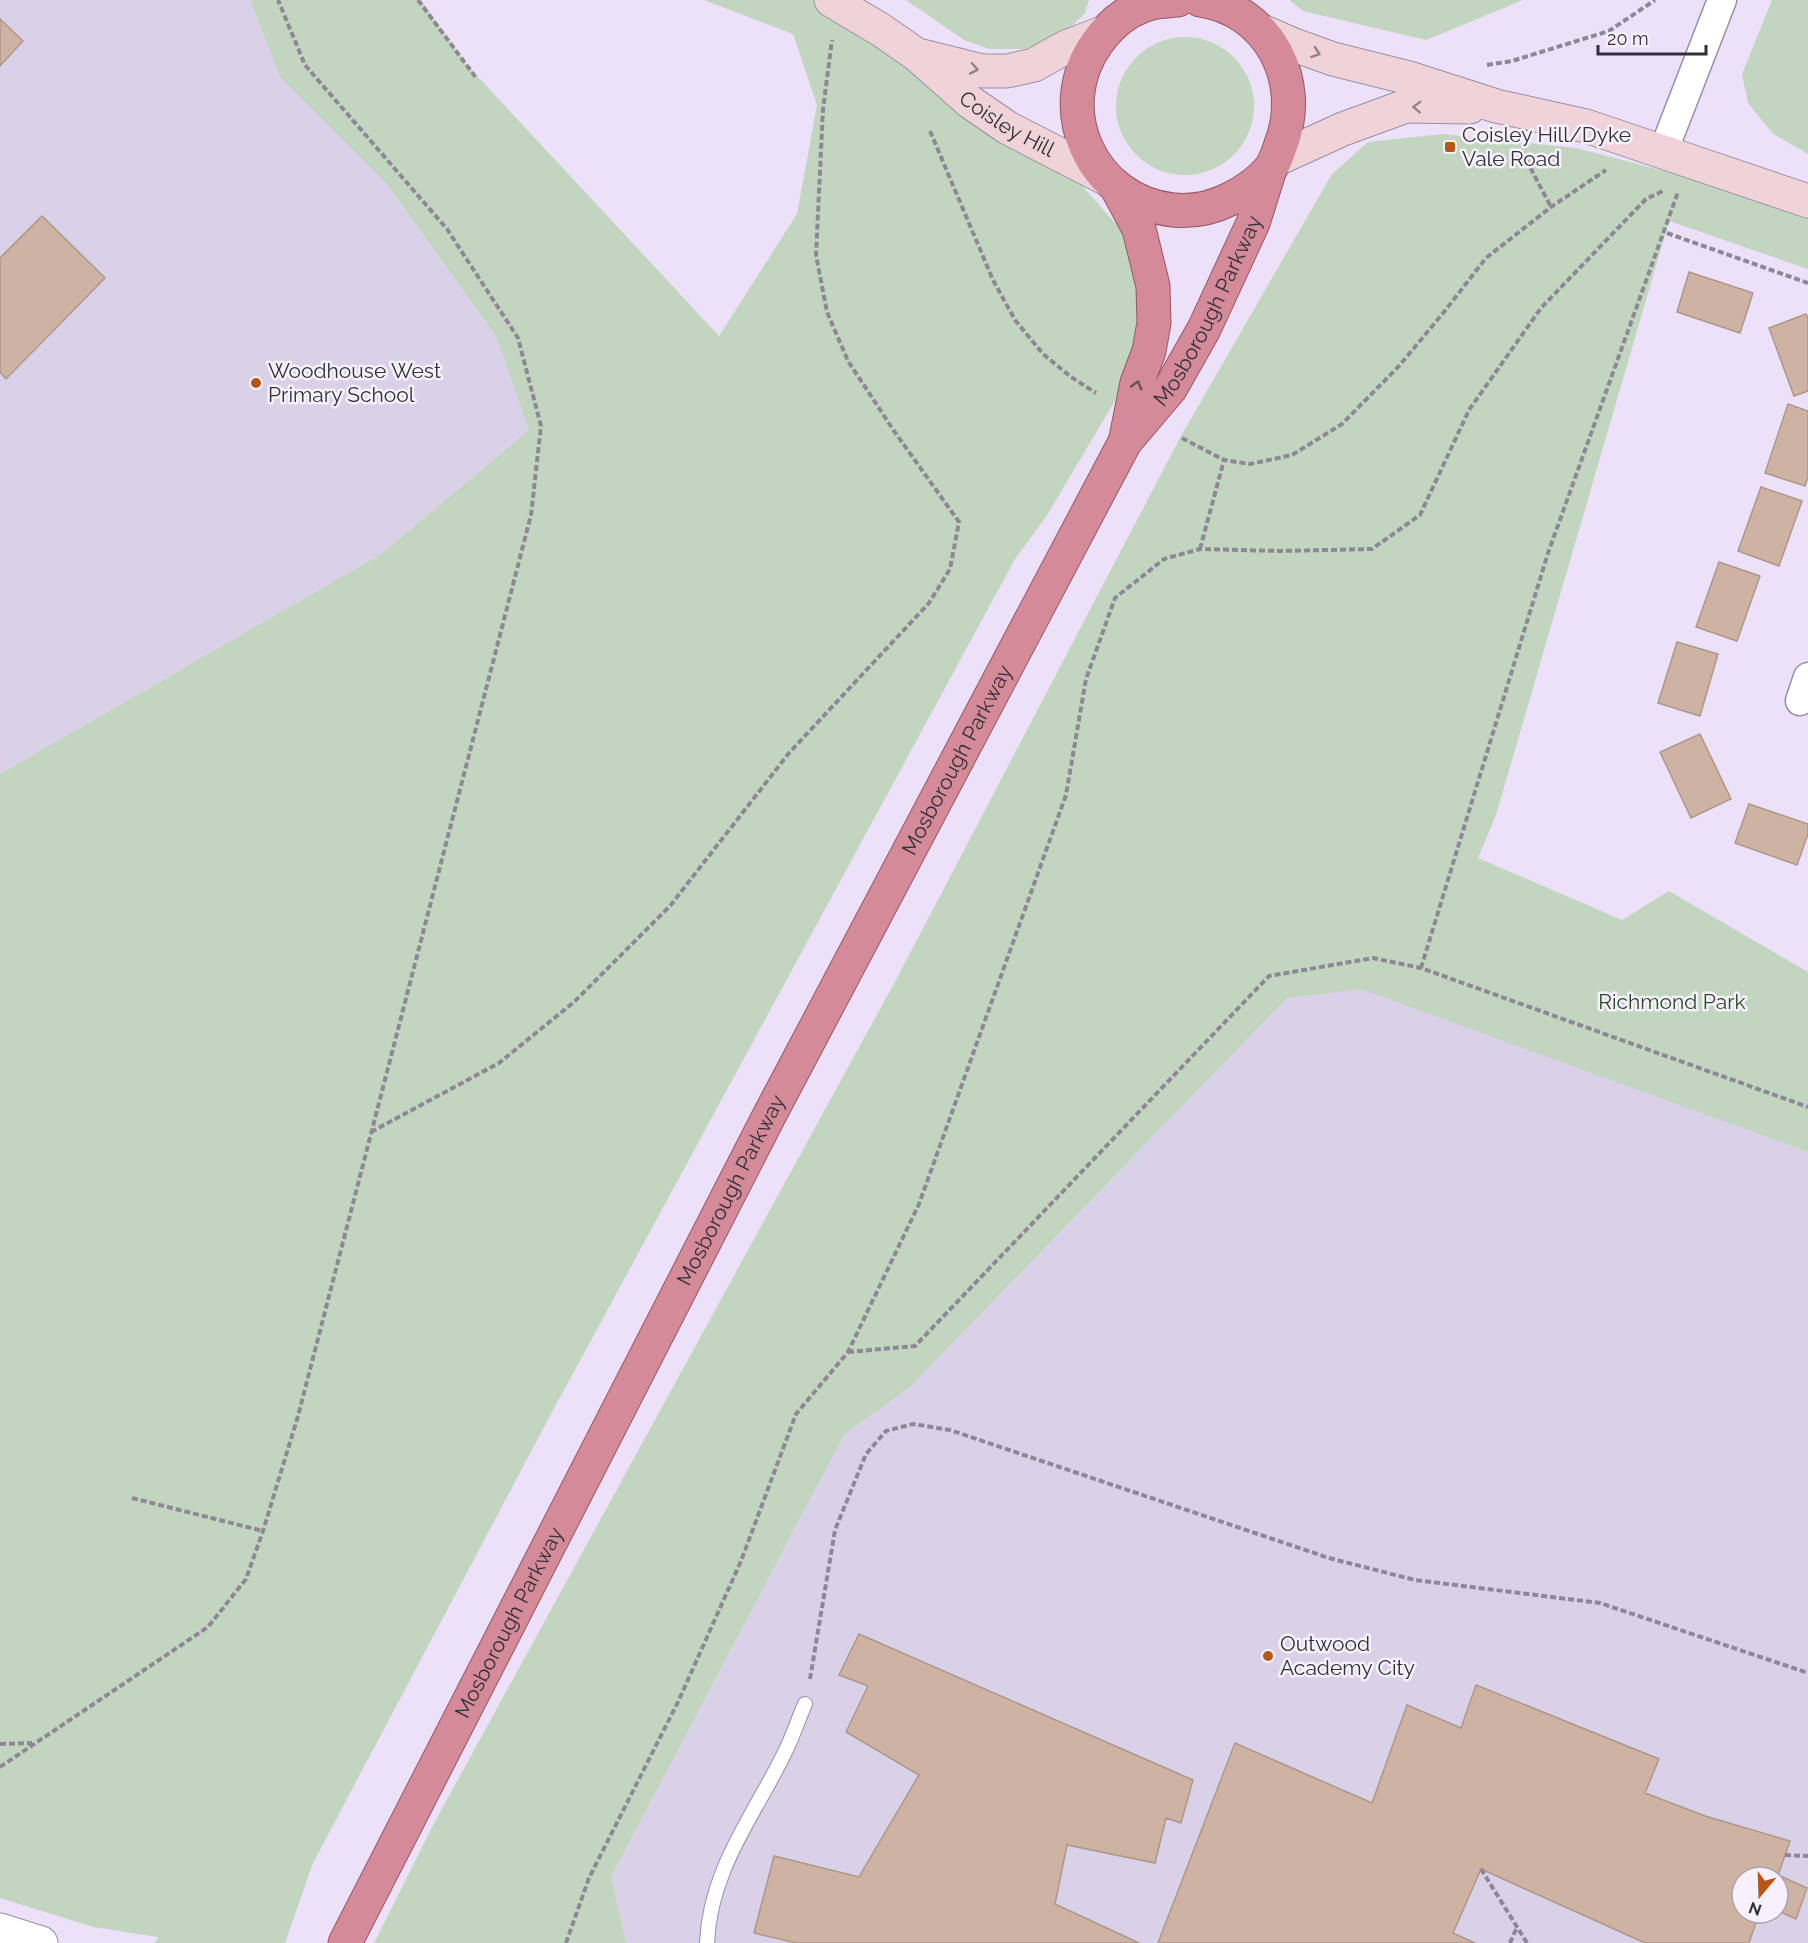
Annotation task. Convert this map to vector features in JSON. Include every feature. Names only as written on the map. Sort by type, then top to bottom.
[{"type":"highway","points":[[1105,32],[1108,0]]},
{"type":"highway","points":[[1105,32],[1119,19],[1135,10],[1155,2],[1178,0]]},
{"type":"highway","points":[[1217,3],[1241,15],[1262,31]]},
{"type":"highway","name":"Mosborough Parkway","points":[[345,1943],[764,1127],[1125,442],[1170,389],[1204,329],[1253,223],[1287,128],[1288,91],[1282,66],[1262,31]]},
{"type":"highway","name":"Mosborough Parkway","points":[[1105,32],[1090,53],[1082,72],[1077,96],[1078,120],[1093,163],[1112,184],[1139,229],[1153,286],[1154,323],[1149,351],[1137,383],[1125,442]]},
{"type":"highway","points":[[1112,184],[1137,200],[1155,207],[1192,210],[1218,205],[1242,193],[1273,164]]},
{"type":"main road","name":"Coisley Hill","points":[[831,0],[882,30],[917,55],[970,102],[1008,128],[1112,184]]},
{"type":"main road","points":[[1262,31],[1333,59],[1409,78],[1496,106],[1586,126],[1678,165],[1808,201]]},
{"type":"main road","name":"Coisley Hill","points":[[917,55],[982,71],[1007,71],[1034,65],[1066,47],[1105,32]]},
{"type":"main road","points":[[1273,164],[1343,129],[1406,106],[1448,108],[1496,106]]},
{"type":"street","points":[[1678,165],[1722,0]]},
{"type":"street","points":[[0,1930],[41,1943]]},
{"type":"lane","points":[[707,1943],[708,1920],[724,1865],[786,1751],[805,1704]]},
{"type":"path","points":[[0,1767],[208,1627],[246,1579],[298,1416],[531,515],[541,426],[518,338],[447,229],[306,65],[278,0]]},
{"type":"path","points":[[418,0],[477,79]]},
{"type":"path","points":[[1477,67],[1512,61],[1609,31],[1655,0]]},
{"type":"path","points":[[370,1133],[499,1063],[574,1002],[670,906],[789,753],[929,603],[950,569],[958,522],[848,361],[827,312],[816,255],[823,109],[833,32]]},
{"type":"path","points":[[930,131],[993,280],[1015,320],[1043,354],[1071,377],[1096,393]]},
{"type":"path","points":[[1522,152],[1551,207]]},
{"type":"path","points":[[566,1943],[589,1878],[678,1702],[741,1561],[796,1414],[848,1352],[919,1204],[1066,795],[1086,679],[1115,598],[1164,559],[1200,549],[1280,551],[1372,549],[1420,515],[1469,410],[1541,308],[1678,165]]},
{"type":"path","points":[[1421,968],[1548,553],[1678,165]]},
{"type":"path","points":[[1182,438],[1224,460],[1250,464],[1292,455],[1342,424],[1399,366],[1486,258],[1551,207],[1605,170],[1614,167]]},
{"type":"path","points":[[1667,233],[1808,283]]},
{"type":"path","points":[[1200,549],[1224,460]]},
{"type":"path","points":[[848,1352],[915,1346],[1269,976],[1373,958],[1421,968],[1808,1107]]},
{"type":"path","points":[[805,1704],[835,1530],[866,1454],[886,1431],[913,1424],[950,1430],[1329,1558],[1415,1580],[1600,1603],[1808,1673]]},
{"type":"path","points":[[132,1498],[263,1531]]},
{"type":"path","points":[[0,1744],[33,1743]]},
{"type":"path","points":[[1785,1855],[1808,1857]]},
{"type":"path","points":[[1481,1869],[1527,1943]]},
{"type":"path","points":[[1510,1943],[1517,1927]]},
{"type":"shaded area","name":"Woodhouse West Primary School","points":[[0,0],[250,0],[280,77],[386,183],[496,336],[529,430],[381,554],[0,774]]},
{"type":"shaded area","name":"Outwood Academy City","points":[[1361,988],[1808,1152],[1808,1943],[626,1943],[611,1877],[844,1435],[910,1387],[1287,998]]},
{"type":"green space","points":[[250,0],[421,0],[466,64],[719,336],[797,214],[817,105],[793,34],[704,0],[814,0],[897,41],[1083,187],[1126,235],[1139,292],[1133,360],[1113,404],[1046,517],[1015,559],[551,1414],[313,1863],[285,1943],[155,1943],[158,1937],[93,1927],[0,1898],[0,774],[381,554],[529,430],[496,336],[386,183],[280,77]]},
{"type":"green space","points":[[906,0],[1089,0],[1085,13],[1060,38],[1024,49],[989,49],[964,40]]},
{"type":"green space","points":[[1289,0],[1523,0],[1426,40],[1303,11]]},
{"type":"green space","points":[[1772,0],[1808,0],[1808,154],[1773,134],[1748,103],[1742,74]]},
{"type":"green space","points":[[1185,37],[1212,42],[1224,48],[1234,57],[1243,67],[1249,79],[1254,106],[1249,133],[1243,145],[1234,155],[1224,164],[1212,170],[1185,175],[1158,170],[1146,164],[1136,155],[1127,145],[1121,133],[1116,106],[1121,79],[1127,67],[1136,57],[1146,48],[1158,42]]},
{"type":"green space","name":"Richmond Park","points":[[1443,134],[1576,148],[1684,176],[1808,217],[1808,269],[1669,221],[1496,815],[1478,858],[1622,920],[1669,891],[1808,972],[1808,1152],[1361,989],[1287,998],[910,1387],[844,1435],[611,1877],[626,1943],[374,1943],[432,1827],[897,978],[1181,436],[1332,174],[1368,142]]},
{"type":"building","points":[[0,19],[23,41],[0,66]]},
{"type":"building","points":[[42,216],[105,278],[6,379],[0,372],[0,258]]},
{"type":"building","points":[[1689,272],[1753,293],[1740,333],[1677,312]]},
{"type":"building","points":[[1806,314],[1808,318],[1808,391],[1794,396],[1769,328]]},
{"type":"building","points":[[1788,404],[1808,411],[1808,477],[1805,486],[1765,473]]},
{"type":"building","points":[[1761,487],[1802,501],[1779,566],[1738,551]]},
{"type":"building","points":[[1719,562],[1760,576],[1737,641],[1696,627]]},
{"type":"building","points":[[1677,642],[1718,654],[1700,716],[1658,703]]},
{"type":"building","points":[[1700,734],[1731,799],[1691,818],[1660,752]]},
{"type":"building","points":[[1749,804],[1808,824],[1808,834],[1797,865],[1735,843]]},
{"type":"building","points":[[859,1634],[1193,1780],[1181,1823],[1166,1818],[1155,1863],[1067,1845],[1055,1904],[1139,1943],[796,1943],[754,1933],[774,1856],[859,1877],[919,1775],[846,1732],[868,1686],[839,1675]]},
{"type":"building","points":[[1476,1685],[1659,1759],[1645,1793],[1705,1816],[1790,1841],[1782,1865],[1730,1865],[1730,1925],[1755,1925],[1749,1943],[1645,1943],[1481,1869],[1453,1933],[1475,1943],[1158,1943],[1235,1743],[1372,1803],[1407,1705],[1461,1728]]},
{"type":"building","points":[[1790,1880],[1807,1888],[1796,1919],[1790,1916]]},
{"type":"place","name":"Coisley Hill/Dyke Vale Road","points":[[1450,147]]},
{"type":"place","name":"Woodhouse West Primary School","points":[[256,383]]},
{"type":"place","name":"Outwood Academy City","points":[[1268,1656]]}]
